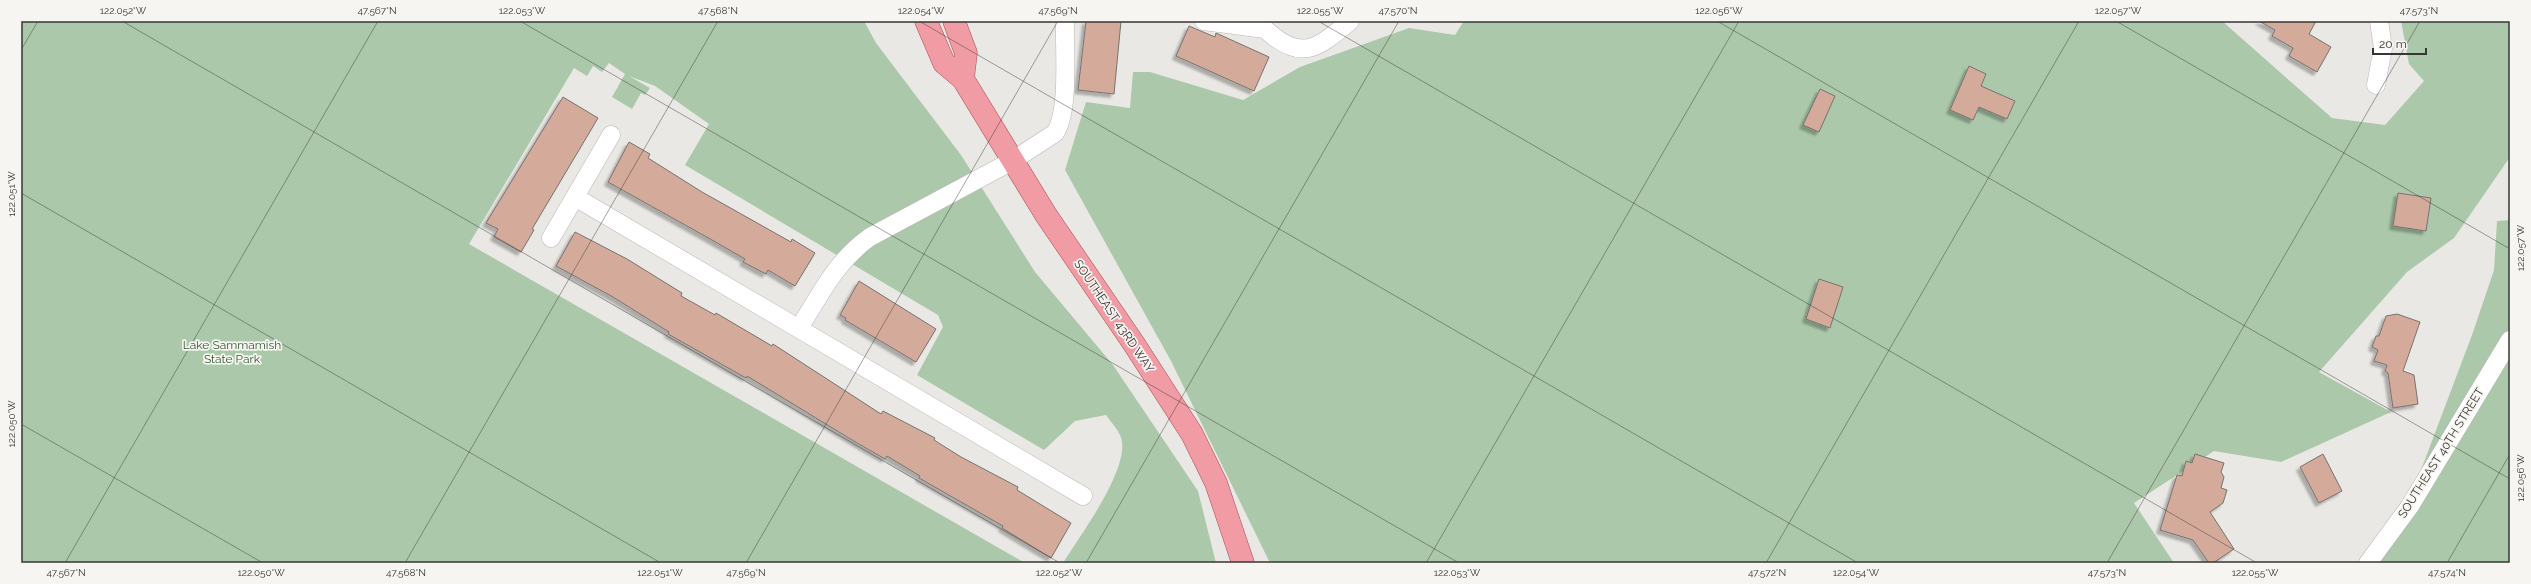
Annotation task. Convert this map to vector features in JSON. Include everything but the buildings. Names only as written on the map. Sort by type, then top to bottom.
[{"type":"main road","name":"SOUTHEAST 43RD WAY","points":[[926,21],[944,63],[963,79],[1012,161],[1192,434],[1216,483],[1243,563]]},
{"type":"main road","points":[[954,21],[966,53],[963,79]]},
{"type":"street","points":[[800,328],[833,273],[851,250],[870,237],[1012,161],[1049,139],[1059,127],[1064,103],[1065,21]]},
{"type":"street","points":[[1204,21],[1265,25],[1293,49],[1305,50],[1324,43],[1350,21]]},
{"type":"street","points":[[2376,85],[2383,48],[2379,21]]},
{"type":"street","points":[[551,238],[611,135]]},
{"type":"street","points":[[575,197],[800,328],[1083,496]]},
{"type":"street","name":"SOUTHEAST 40TH STREET","points":[[2368,563],[2410,506],[2510,340]]},
{"type":"green space","name":"Lake Sammamish State Park","points":[[21,21],[864,21],[876,43],[961,155],[1035,272],[1113,365],[1198,491],[1216,563],[1063,563],[1103,500],[1119,464],[1122,448],[1120,435],[1106,415],[1075,421],[1044,450],[917,375],[943,327],[938,315],[685,165],[709,124],[655,86],[629,76],[650,88],[645,95],[641,93],[632,109],[612,97],[625,74],[609,63],[602,72],[593,66],[587,76],[574,68],[469,244],[1025,563],[21,563]]},
{"type":"green space","points":[[1464,21],[2222,21],[2332,118],[2385,125],[2424,81],[2409,64],[2401,21],[2510,21],[2510,157],[2454,238],[2407,272],[2319,372],[2391,412],[2281,462],[2214,451],[2134,503],[2174,563],[1270,563],[1171,361],[1065,170],[1086,102],[1130,108],[1133,72],[1150,72],[1243,100],[1300,67],[1409,28],[1455,35]]},
{"type":"green space","points":[[2510,220],[2510,563],[2371,563],[2410,499],[2472,335],[2494,270],[2497,221]]}]
